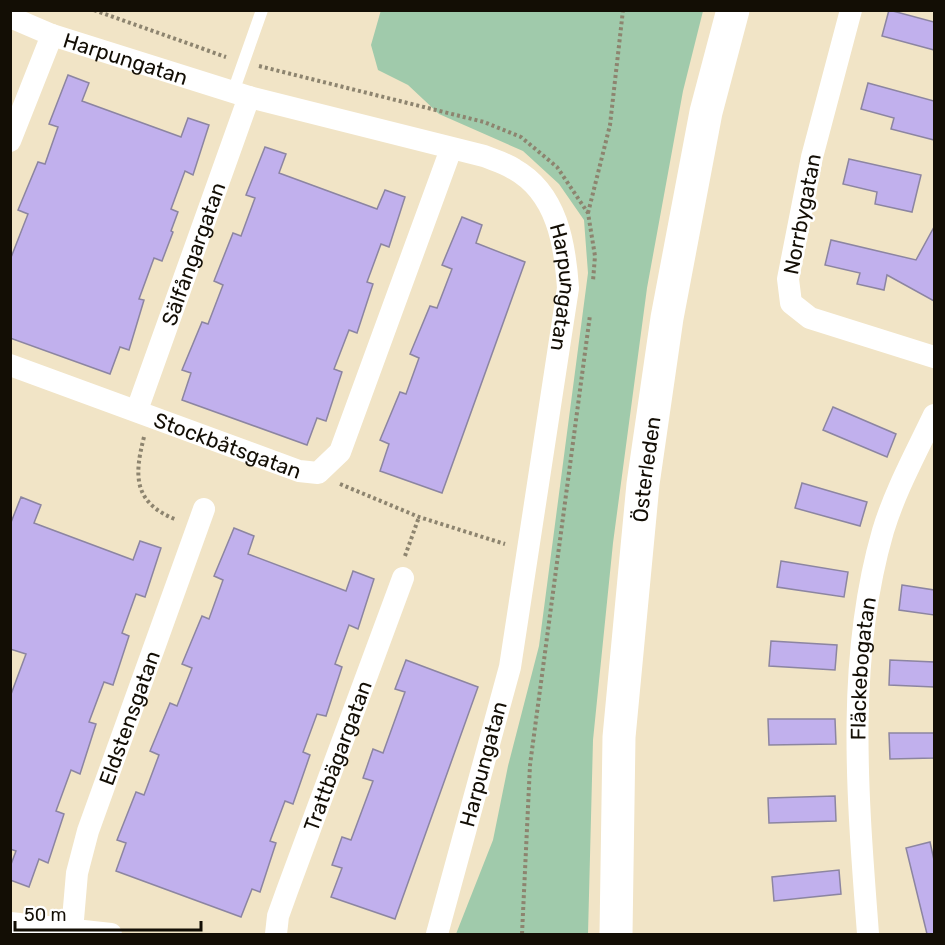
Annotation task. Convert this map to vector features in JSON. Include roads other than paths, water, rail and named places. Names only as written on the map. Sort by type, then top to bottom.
[{"type":"main road","name":"Österleden","points":[[616,934],[619,737],[643,484],[667,318],[697,158],[706,112],[732,10]]},
{"type":"street","name":"Norrbygatan","points":[[851,10],[812,157],[788,279],[791,303],[810,318],[934,357]]},
{"type":"street","name":"Harpungatan","points":[[10,17],[52,35],[241,95],[484,156],[516,170],[544,196],[562,235],[568,288],[560,328],[510,667],[437,934]]},
{"type":"street","points":[[10,141],[52,35]]},
{"type":"street","name":"Sälfångargatan","points":[[137,410],[241,95]]},
{"type":"street","name":"Stockbåtsgatan","points":[[10,365],[299,471],[318,474],[340,452],[451,149]]},
{"type":"street","name":"Fläckebogatan","points":[[868,934],[858,740],[861,643],[883,531],[902,480],[934,415]]},
{"type":"street","name":"Eldstensgatan","points":[[72,931],[77,873],[88,831],[200,519]]},
{"type":"street","name":"Trattbägargatan","points":[[276,934],[278,916],[403,578]]},
{"type":"street","points":[[10,923],[111,934]]},
{"type":"lane","points":[[241,95],[245,62],[262,10]]}]
